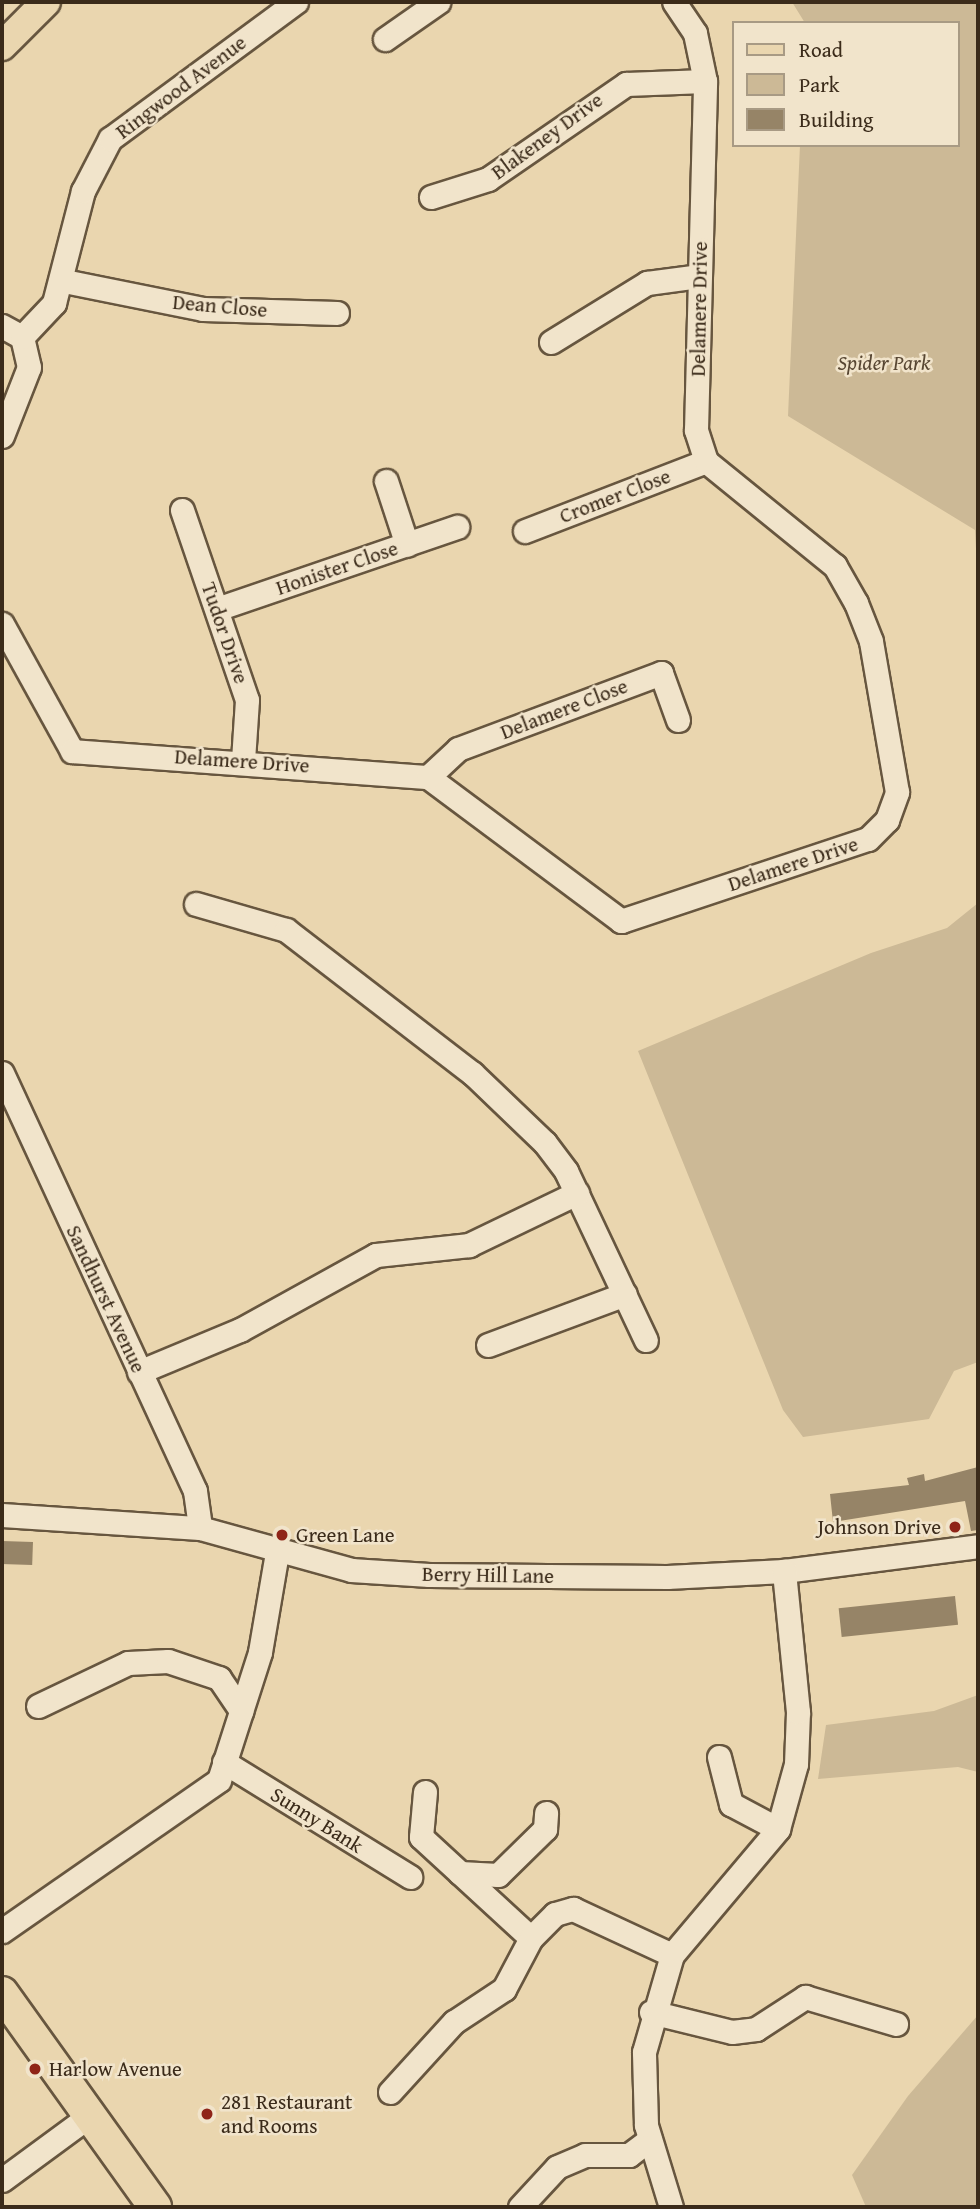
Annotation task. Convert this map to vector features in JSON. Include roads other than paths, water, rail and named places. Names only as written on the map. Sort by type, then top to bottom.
[{"type":"highway","points":[[2,1993],[155,2207]]},
{"type":"main road","points":[[4,40],[46,2]]},
{"type":"street","name":"Ringwood Avenue","points":[[12,331],[38,324],[64,281],[83,191],[110,139],[296,2]]},
{"type":"street","points":[[385,39],[438,2]]},
{"type":"street","name":"Delamere Drive","points":[[2,624],[72,751],[243,760],[428,777],[621,921],[868,839],[887,820],[897,792],[871,641],[856,603],[835,566],[706,461],[696,430],[705,81],[695,33],[674,2]]},
{"type":"street","name":"Blakeney Drive","points":[[430,197],[488,179],[625,83],[705,81]]},
{"type":"street","points":[[551,342],[647,283],[672,275],[699,276]]},
{"type":"street","name":"Dean Close","points":[[64,281],[203,309],[337,313]]},
{"type":"street","points":[[2,436],[27,375],[12,331]]},
{"type":"street","name":"Cromer Close","points":[[525,531],[706,461]]},
{"type":"street","points":[[386,481],[407,545]]},
{"type":"street","name":"Tudor Drive","points":[[182,510],[247,700],[243,760]]},
{"type":"street","name":"Honister Close","points":[[217,609],[457,527]]},
{"type":"street","name":"Delamere Close","points":[[428,777],[458,749],[661,673],[678,720]]},
{"type":"street","points":[[196,904],[286,930],[472,1073],[545,1143],[577,1193],[646,1340]]},
{"type":"street","name":"Sandhurst Avenue","points":[[2,1073],[195,1491],[200,1528]]},
{"type":"street","points":[[139,1372],[240,1330],[376,1255],[469,1245],[577,1193]]},
{"type":"street","points":[[488,1345],[625,1294]]},
{"type":"street","name":"Berry Hill Lane","points":[[2,1515],[200,1528],[277,1553],[351,1570],[429,1576],[667,1577],[784,1571],[978,1546]]},
{"type":"street","points":[[2,1931],[219,1780],[260,1652],[277,1553]]},
{"type":"street","points":[[671,2207],[650,2139],[644,2052],[651,2012],[672,1955],[778,1829],[796,1764],[798,1712],[784,1571]]},
{"type":"street","points":[[38,1706],[128,1662],[168,1661],[219,1678],[241,1711]]},
{"type":"street","points":[[719,1757],[731,1804],[778,1829]]},
{"type":"street","name":"Sunny Bank","points":[[224,1762],[410,1877]]},
{"type":"street","points":[[425,1792],[421,1838],[531,1938]]},
{"type":"street","points":[[460,1872],[498,1875],[545,1829],[546,1812]]},
{"type":"street","points":[[390,2092],[454,2022],[504,1989],[531,1938],[555,1914],[573,1909],[672,1955]]},
{"type":"street","points":[[651,2012],[732,2032],[756,2029],[804,1997],[896,2024]]},
{"type":"street","points":[[2,2180],[89,2116]]},
{"type":"street","points":[[520,2207],[557,2167],[585,2155],[629,2155],[650,2139]]},
{"type":"place","name":"Johnson Drive","points":[[955,1527]]},
{"type":"place","name":"Green Lane","points":[[282,1535]]},
{"type":"place","name":"Harlow Avenue","points":[[35,2069]]},
{"type":"place","name":"281 Restaurant and Rooms","points":[[207,2114]]},
{"type":"park label","name":"Spider Park","points":[[884,363]]}]
